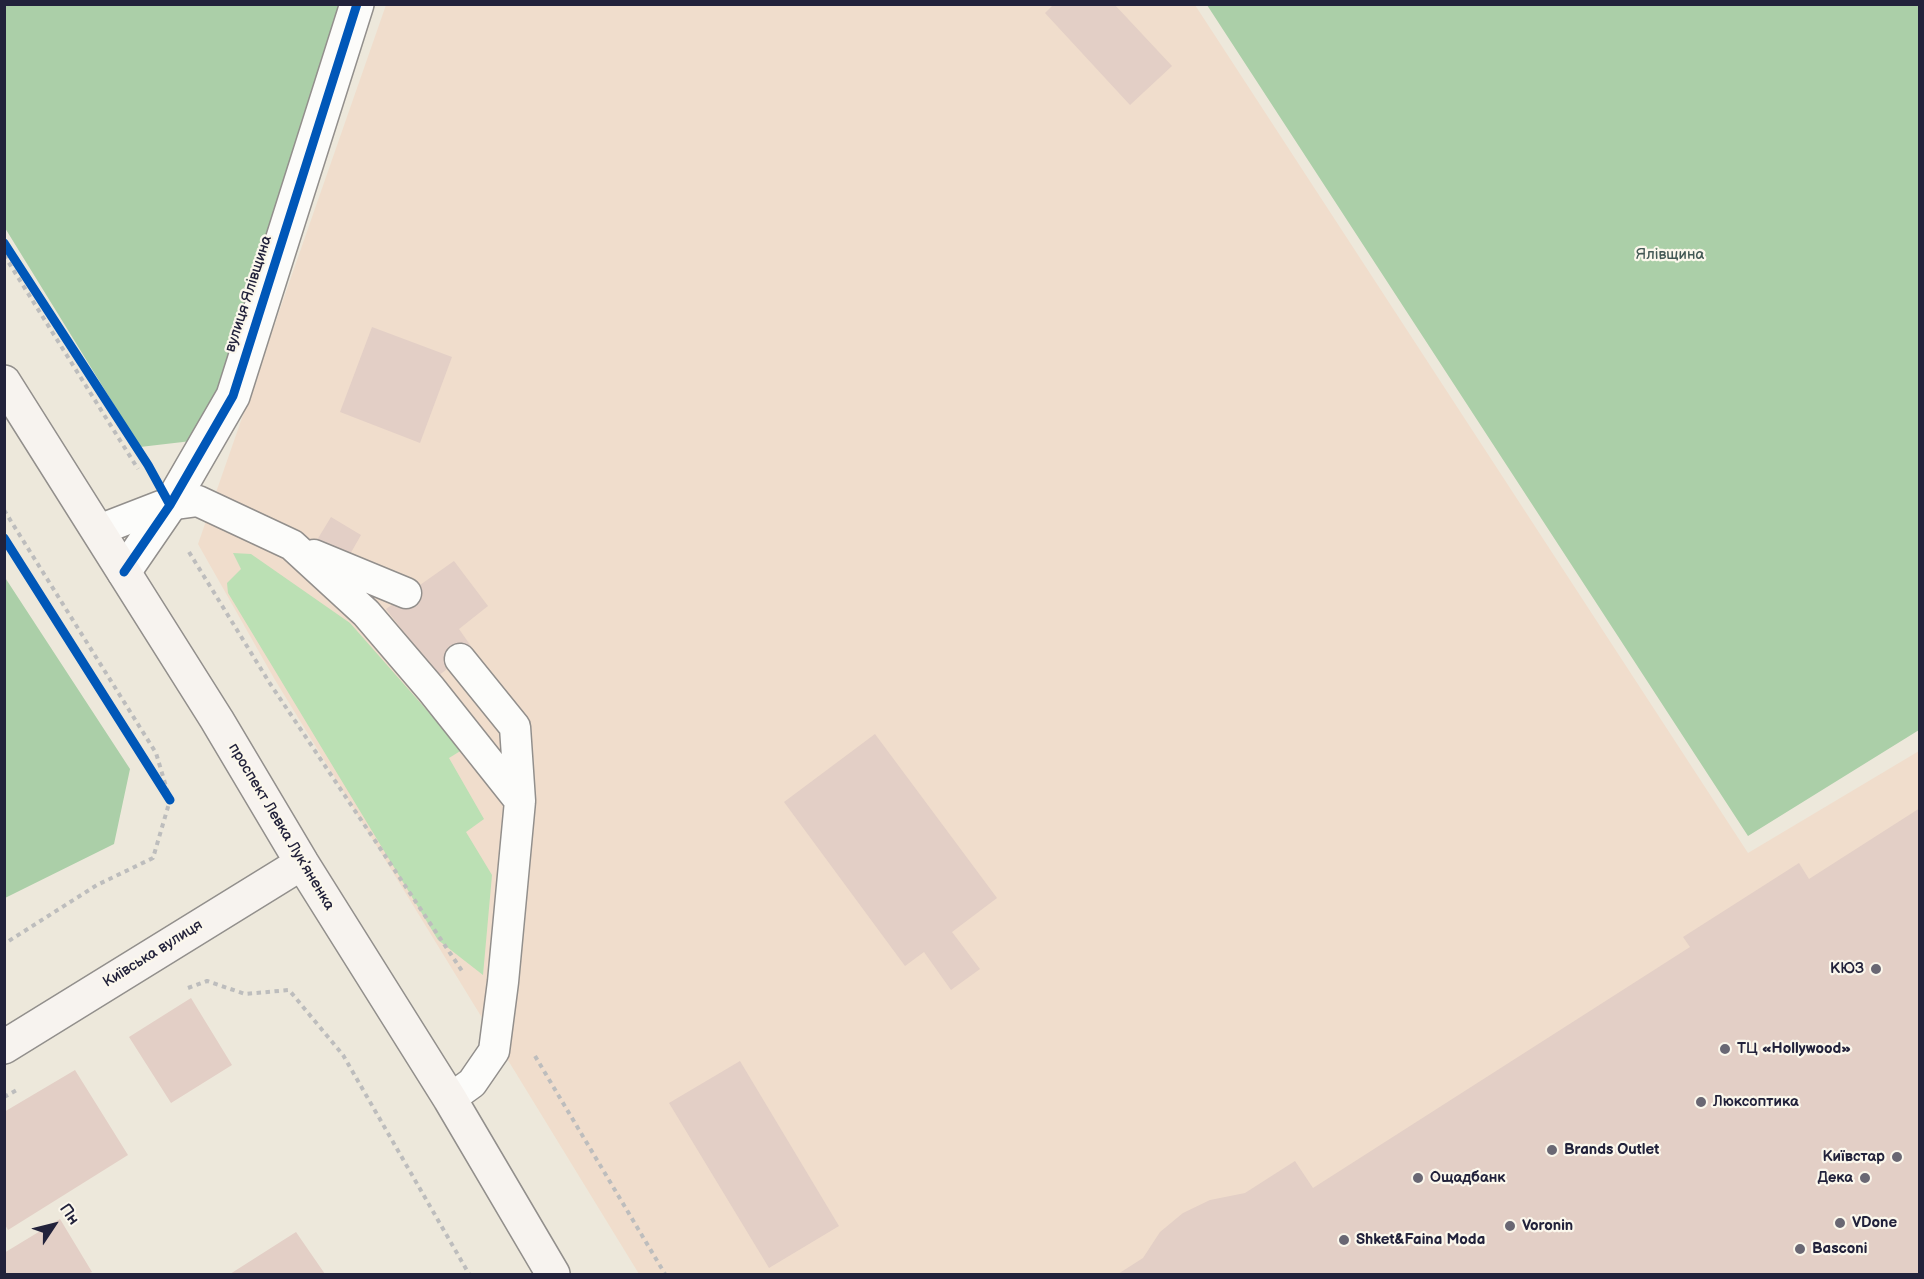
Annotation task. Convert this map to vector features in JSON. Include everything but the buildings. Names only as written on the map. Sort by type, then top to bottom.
[{"type":"main road","name":"проспект Левка Лукʼяненка","points":[[4,382],[99,530],[302,863],[450,1099],[553,1275]]},
{"type":"main road","name":"Київська вулиця","points":[[4,1047],[302,863]]},
{"type":"street","name":"вулиця Ялівщина","points":[[124,572],[233,396],[357,4]]},
{"type":"lane","points":[[99,530],[166,506],[198,501],[292,545],[406,593]]},
{"type":"lane","points":[[292,545],[366,613],[431,689],[520,801]]},
{"type":"lane","points":[[450,1099],[472,1083],[494,1051],[520,801],[515,727],[460,659]]},
{"type":"path","points":[[4,243],[148,465],[166,506]]},
{"type":"path","points":[[4,255],[166,506],[269,682],[471,984],[540,1063],[665,1275]]},
{"type":"path","points":[[4,510],[156,753],[170,801],[153,858],[97,885],[4,944]]},
{"type":"path","points":[[151,770],[170,801]]},
{"type":"path","points":[[185,988],[207,981],[244,994],[289,990],[343,1055],[469,1275]]},
{"type":"path","points":[[4,1097],[24,1085]]},
{"type":"shaded area","points":[[386,5],[1195,5],[1748,853],[1919,751],[1919,1274],[639,1274],[275,680],[198,544]]},
{"type":"green space","points":[[5,5],[346,5],[339,36],[200,440],[140,447],[5,228]]},
{"type":"green space","name":"Ялівщина","points":[[1207,5],[1919,5],[1919,730],[1748,836]]},
{"type":"green space","points":[[233,553],[251,554],[350,623],[462,750],[449,758],[484,819],[466,832],[492,875],[483,975],[438,940],[228,593],[227,583],[241,569]]},
{"type":"green space","points":[[4,576],[130,769],[114,844],[5,898]]},
{"type":"cycle path","points":[[124,572],[170,505],[233,396],[357,4]]},
{"type":"cycle path","points":[[4,243],[148,465],[170,505]]},
{"type":"cycle path","points":[[4,538],[170,800]]},
{"type":"place","name":"КЮЗ","points":[[1876,969]]},
{"type":"place","name":"ТЦ «Hollywood»","points":[[1725,1049]]},
{"type":"place","name":"Люксоптика","points":[[1701,1102]]},
{"type":"place","name":"Brands Outlet","points":[[1552,1150]]},
{"type":"place","name":"Київстар","points":[[1897,1157]]},
{"type":"place","name":"Ощадбанк","points":[[1418,1178]]},
{"type":"place","name":"Дека","points":[[1865,1178]]},
{"type":"place","name":"VDone","points":[[1840,1223]]},
{"type":"place","name":"Voronin","points":[[1510,1226]]},
{"type":"place","name":"Shket&Faina Moda","points":[[1344,1240]]},
{"type":"place","name":"Basconi","points":[[1800,1249]]}]
